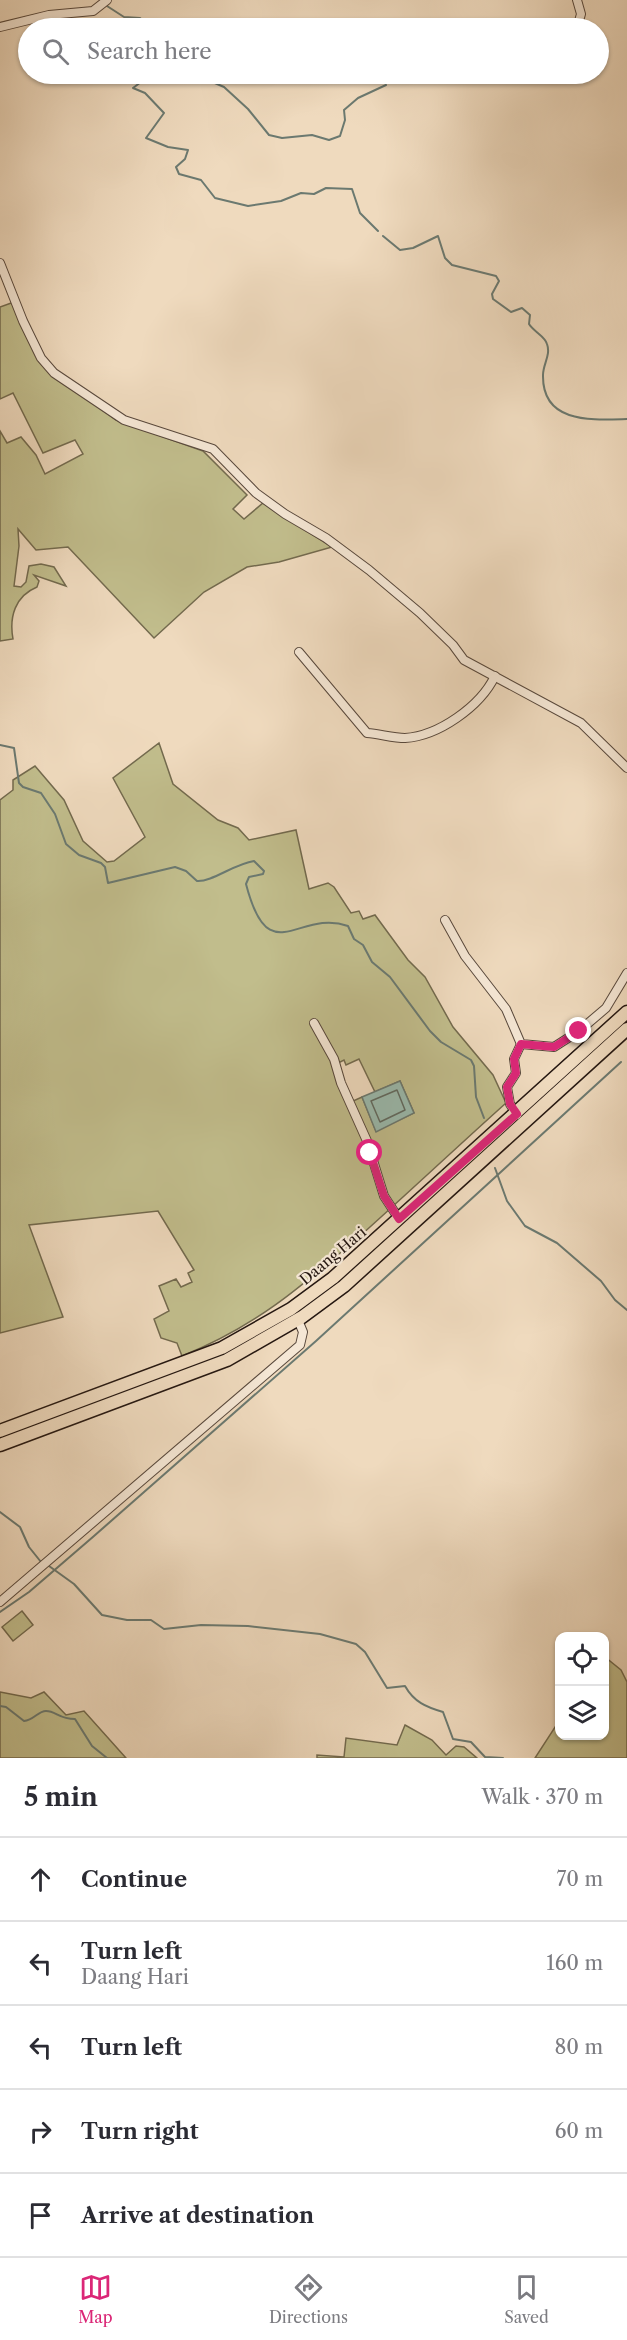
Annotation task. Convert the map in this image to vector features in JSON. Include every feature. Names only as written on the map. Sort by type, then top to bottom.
[{"type":"main road","name":"Daang Hari","points":[[0,1431],[222,1348],[291,1309],[333,1278],[517,1114],[627,1012]]},
{"type":"main road","name":"Daang Hari","points":[[0,1445],[212,1367],[298,1320],[344,1286],[627,1029]]},
{"type":"street","points":[[37,18],[93,11],[107,0]]},
{"type":"street","points":[[577,0],[580,18]]},
{"type":"street","points":[[0,27],[18,23]]},
{"type":"street","points":[[0,263],[23,321],[41,358],[54,373],[124,420],[213,448],[256,493],[326,538],[369,570],[420,613],[453,645],[464,660],[581,723],[627,768]]},
{"type":"street","points":[[298,652],[368,734],[406,738],[440,727],[458,718],[482,696],[495,676]]},
{"type":"street","points":[[446,920],[465,956],[506,1009],[521,1044],[514,1059],[516,1073],[507,1087],[510,1104],[517,1114]]},
{"type":"street","points":[[521,1044],[554,1047],[579,1031],[606,1008],[627,972]]},
{"type":"street","points":[[314,1023],[334,1059],[341,1083],[367,1141],[384,1196],[399,1219]]},
{"type":"street","points":[[0,1602],[300,1345],[303,1332],[298,1320]]},
{"type":"shaded area","points":[[14,302],[38,357],[97,406],[116,420],[203,451],[247,495],[233,509],[244,519],[263,503],[332,547],[279,562],[247,567],[204,592],[154,638],[68,547],[36,550],[18,529],[19,546],[14,586],[21,587],[26,582],[29,566],[41,564],[54,567],[66,586],[34,575],[39,581],[37,587],[23,596],[15,608],[12,623],[13,639],[0,641],[0,431],[7,443],[21,437],[36,455],[45,474],[83,454],[75,440],[43,453],[13,393],[0,399],[0,307]]},
{"type":"shaded area","points":[[159,743],[173,784],[218,820],[238,828],[249,840],[296,830],[309,889],[328,883],[334,887],[351,913],[359,911],[363,919],[375,915],[408,960],[425,977],[453,1027],[493,1075],[506,1103],[360,1236],[297,1289],[255,1319],[208,1345],[182,1356],[177,1343],[161,1338],[154,1319],[169,1311],[159,1286],[176,1279],[181,1287],[192,1282],[188,1273],[194,1270],[158,1211],[29,1225],[63,1317],[0,1333],[0,800],[13,790],[13,780],[35,766],[64,800],[83,841],[107,862],[114,861],[145,837],[113,778]],"holes":[[[359,1059],[375,1092],[400,1081],[414,1113],[376,1131],[362,1097],[351,1102],[336,1064],[344,1060],[346,1065]]]},
{"type":"shaded area","points":[[22,1611],[33,1625],[13,1641],[2,1627]]},
{"type":"shaded area","points":[[609,1660],[621,1670],[627,1682],[627,1758],[535,1758],[555,1727],[555,1740],[609,1740]]},
{"type":"shaded area","points":[[0,1692],[31,1698],[44,1692],[66,1715],[84,1711],[126,1758],[0,1758]]},
{"type":"shaded area","points":[[405,1725],[432,1740],[446,1755],[456,1746],[464,1747],[477,1758],[317,1758],[317,1755],[344,1757],[346,1738],[397,1745]]},
{"type":"water","points":[[400,1081],[414,1113],[376,1132],[362,1097]]},
{"type":"waterway","points":[[107,6],[124,17],[140,18]]},
{"type":"waterway","points":[[138,84],[133,88],[145,93],[164,113],[146,138],[168,147],[188,150],[185,159],[176,167],[179,174],[201,180],[215,198],[248,206],[281,201],[301,193],[314,194],[326,188],[352,189],[360,213],[378,231]]},
{"type":"waterway","points":[[217,84],[224,87],[248,109],[269,135],[282,138],[312,135],[329,140],[340,136],[345,120],[344,110],[358,98],[386,85]]},
{"type":"waterway","points":[[383,236],[400,250],[413,248],[438,236],[445,258],[452,265],[496,276],[499,281],[492,294],[493,299],[511,312],[522,308],[530,315],[529,324],[546,341],[548,352],[543,375],[545,391],[551,403],[560,411],[572,416],[627,419]]},
{"type":"waterway","points":[[0,745],[14,748],[19,783],[23,787],[41,793],[55,814],[66,844],[79,855],[101,863],[105,867],[108,883],[175,867],[186,871],[197,881],[203,881],[254,861],[264,871],[263,874],[249,877],[246,884],[255,911],[265,926],[275,932],[287,932],[314,924],[330,923],[348,926],[354,939],[363,945],[372,962],[390,977],[430,1031],[441,1042],[471,1060],[474,1066],[476,1097],[484,1118]]},
{"type":"waterway","points":[[0,1612],[29,1592],[316,1341],[621,1062]]},
{"type":"waterway","points":[[495,1168],[507,1201],[525,1226],[557,1243],[601,1281],[615,1300],[627,1310]]},
{"type":"waterway","points":[[0,1512],[20,1527],[29,1547],[41,1562]]},
{"type":"waterway","points":[[49,1566],[74,1584],[102,1615],[127,1620],[151,1620],[164,1629],[201,1625],[248,1626],[320,1634],[356,1644],[365,1652],[387,1688],[405,1686],[421,1703],[443,1712],[453,1739],[471,1742],[485,1757],[503,1758]]},
{"type":"waterway","points":[[0,1706],[6,1707],[24,1721],[46,1711],[75,1719],[92,1746],[107,1758]]},
{"type":"route","points":[[370,1153],[384,1196],[399,1219],[517,1114],[508,1100],[507,1087],[516,1073],[514,1059],[521,1044],[554,1047],[579,1031]]}]
